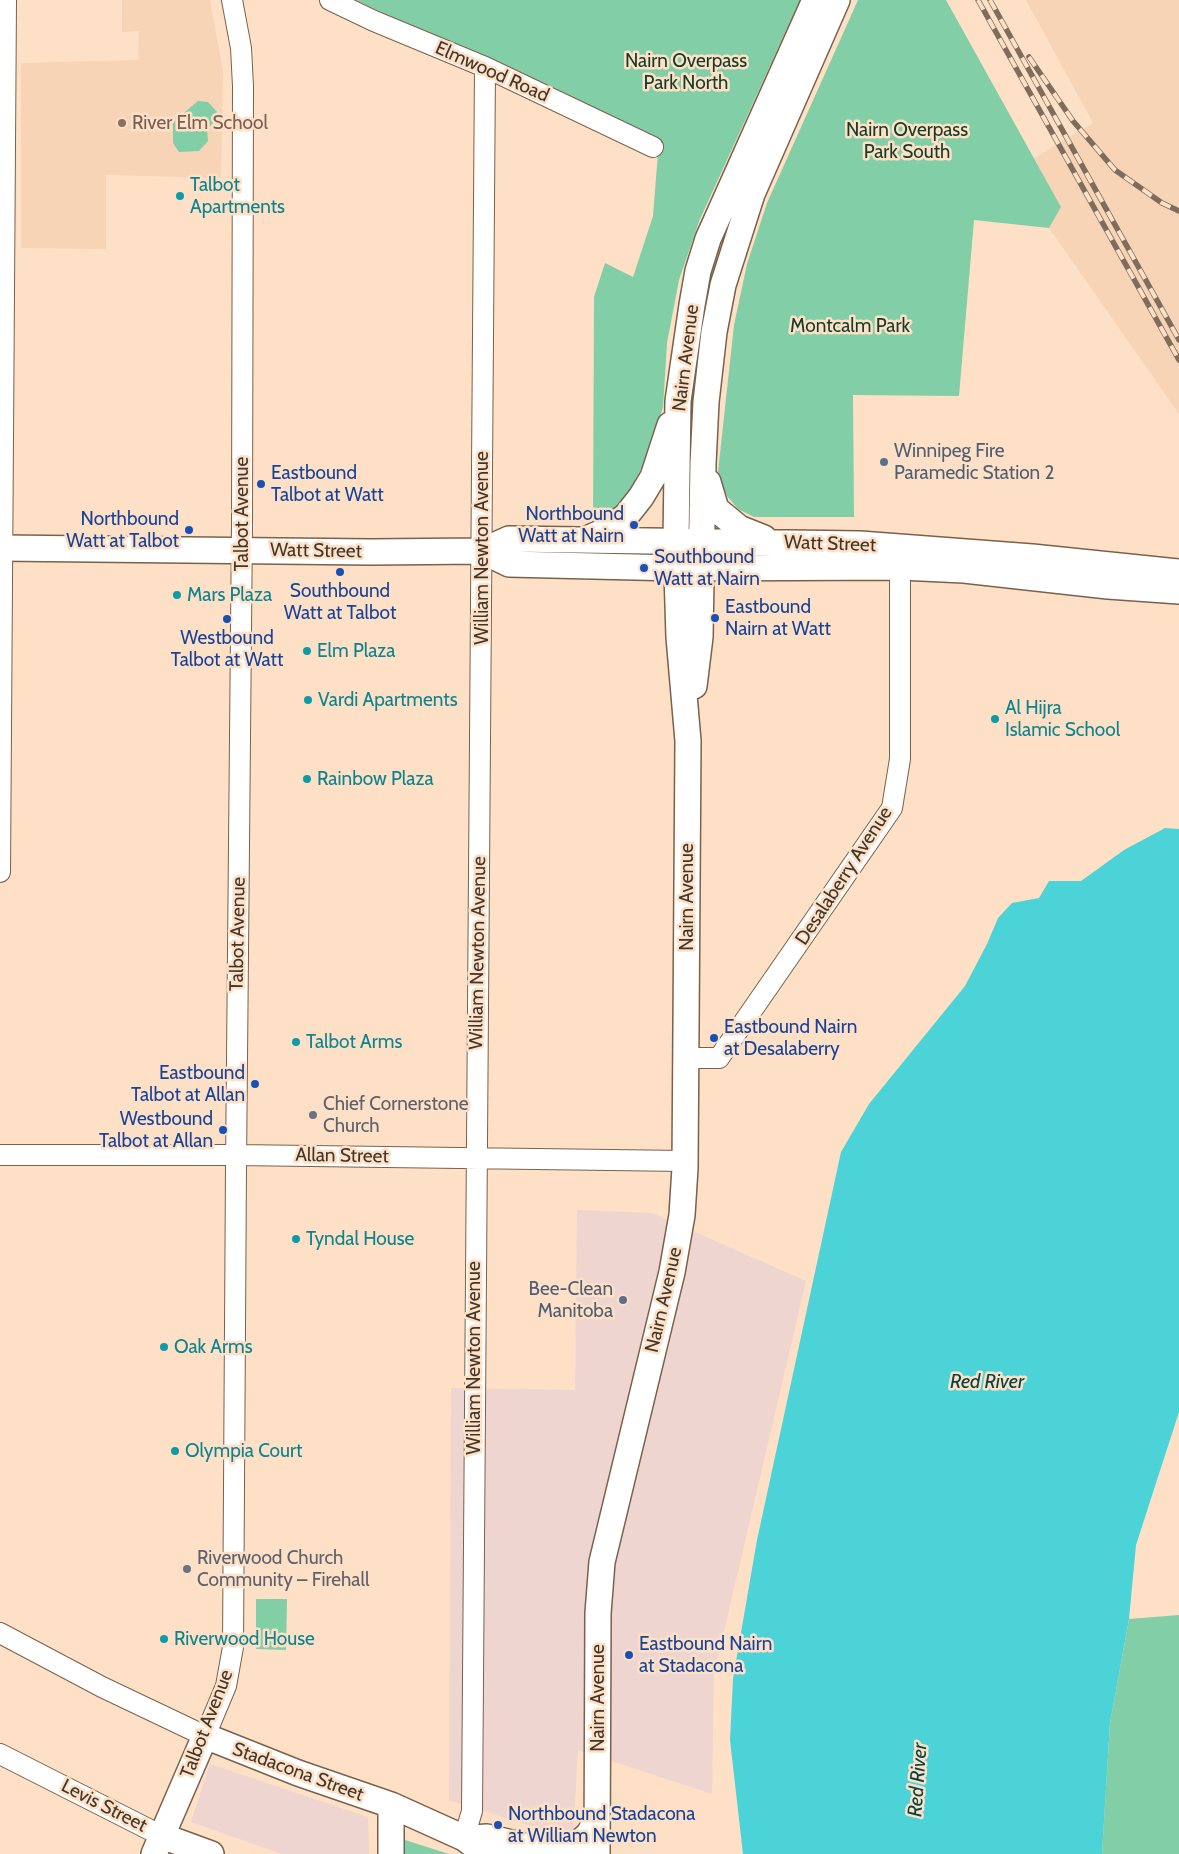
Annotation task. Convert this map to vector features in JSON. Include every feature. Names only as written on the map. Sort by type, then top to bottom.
[{"type":"main road","name":"Nairn Avenue","points":[[688,741],[700,637],[703,464],[706,402],[714,332],[723,285],[792,78],[815,0]]},
{"type":"main road","name":"Nairn Avenue","points":[[597,1854],[598,1613],[602,1562],[672,1272],[682,1215],[685,1161],[688,741],[679,637],[676,541],[678,401],[698,271],[708,239],[792,78],[837,0]]},
{"type":"main road","points":[[586,540],[607,530],[626,516],[641,497],[653,477],[678,401]]},
{"type":"main road","points":[[703,464],[716,509],[739,528],[776,543]]},
{"type":"main road","name":"Watt Street","points":[[2,548],[482,551],[509,538],[860,544],[900,557],[964,570],[1108,586],[1179,591]]},
{"type":"main road","name":"Watt Street","points":[[482,551],[509,564],[702,568],[900,557],[1032,557],[1179,572]]},
{"type":"main road","name":"Stadacona Street","points":[[205,1736],[298,1774],[391,1805],[464,1838],[480,1850],[494,1854]]},
{"type":"main road","name":"Talbot Avenue","points":[[158,1845],[205,1736]]},
{"type":"main road","points":[[391,1805],[391,1854]]},
{"type":"main road","points":[[544,1853],[578,1843],[589,1834],[597,1819]]},
{"type":"main road","name":"Stadacona Street","points":[[464,1838],[487,1837],[544,1853]]},
{"type":"main road","name":"Levis Street","points":[[158,1845],[211,1854]]},
{"type":"street","points":[[0,872],[6,0]]},
{"type":"street","name":"Talbot Avenue","points":[[205,1736],[226,1686],[234,1647],[236,1155],[242,551],[243,86],[241,48],[232,0]]},
{"type":"street","name":"Elmwood Road","points":[[330,0],[374,21],[485,67],[653,147]]},
{"type":"street","name":"William Newton Avenue","points":[[464,1838],[472,1811],[485,67]]},
{"type":"street","name":"Desalaberry Avenue","points":[[686,1058],[719,1058],[892,808],[900,759],[900,557]]},
{"type":"street","name":"Allan Street","points":[[0,1155],[236,1155],[685,1161]]},
{"type":"street","name":"Stadacona Street","points":[[0,1633],[102,1687],[205,1736]]},
{"type":"street","name":"Levis Street","points":[[0,1754],[158,1845]]},
{"type":"shaded area","name":"River Elm School","points":[[122,0],[210,0],[223,71],[221,178],[106,175],[106,249],[21,248],[21,63],[138,60],[139,31],[122,32]]},
{"type":"shaded area","points":[[1026,0],[1179,0],[1179,414],[1049,228],[1061,207],[1034,158],[1093,123]]},
{"type":"shaded area","points":[[577,1210],[652,1213],[806,1281],[714,1674],[712,1794],[578,1750],[573,1839],[449,1800],[451,1388],[575,1390]]},
{"type":"shaded area","points":[[210,1764],[368,1817],[369,1854],[282,1854],[191,1822]]},
{"type":"green space","name":"Nairn Overpass Park North","points":[[355,0],[800,0],[700,219],[679,280],[667,343],[663,407],[649,454],[626,497],[610,514],[593,522],[594,297],[605,263],[633,277],[653,216],[659,140]]},
{"type":"green space","name":"Nairn Overpass Park South","points":[[858,0],[946,0],[1061,207],[1049,228],[974,220],[959,396],[853,395],[854,517],[754,517],[738,509],[727,496],[718,472],[734,325],[747,264],[767,203]]},
{"type":"green space","points":[[198,101],[208,102],[217,112],[217,121],[207,128],[208,141],[199,151],[179,152],[173,143],[173,122]]},
{"type":"green space","points":[[256,1599],[287,1599],[286,1650],[256,1649]]},
{"type":"green space","points":[[1179,1615],[1179,1854],[1102,1854],[1110,1723],[1129,1619]]},
{"type":"green space","points":[[405,1840],[449,1854],[403,1854],[402,1845]]},
{"type":"water","name":"Red River","points":[[1165,828],[1179,829],[1179,1412],[1136,1545],[1129,1619],[1110,1723],[1102,1854],[743,1854],[730,1740],[733,1679],[757,1540],[841,1152],[869,1104],[965,986],[998,918],[1012,903],[1039,898],[1049,881],[1081,881],[1124,850]]},
{"type":"railway","points":[[978,0],[1179,360]]},
{"type":"railway","points":[[990,0],[1179,340]]},
{"type":"railway","points":[[1029,57],[1073,121],[1115,170],[1162,203],[1179,211]]},
{"type":"place","name":"River Elm School","points":[[122,123]]},
{"type":"place","name":"Talbot Apartments","points":[[180,196]]},
{"type":"place","name":"Winnipeg Fire Paramedic Station 2","points":[[884,462]]},
{"type":"place","name":"Eastbound Talbot at Watt","points":[[261,484]]},
{"type":"place","name":"Northbound Watt at Nairn","points":[[634,525]]},
{"type":"place","name":"Northbound Watt at Talbot","points":[[189,530]]},
{"type":"place","name":"Southbound Watt at Nairn","points":[[644,568]]},
{"type":"place","name":"Southbound Watt at Talbot","points":[[340,572]]},
{"type":"place","name":"Mars Plaza","points":[[177,595]]},
{"type":"place","name":"Eastbound Nairn at Watt","points":[[715,618]]},
{"type":"place","name":"Westbound Talbot at Watt","points":[[227,619]]},
{"type":"place","name":"Elm Plaza","points":[[307,651]]},
{"type":"place","name":"Vardi Apartments","points":[[308,700]]},
{"type":"place","name":"Al Hijra Islamic School","points":[[995,719]]},
{"type":"place","name":"Rainbow Plaza","points":[[307,779]]},
{"type":"place","name":"Eastbound Nairn at Desalaberry","points":[[714,1038]]},
{"type":"place","name":"Talbot Arms","points":[[296,1042]]},
{"type":"place","name":"Eastbound Talbot at Allan","points":[[255,1084]]},
{"type":"place","name":"Chief Cornerstone Church","points":[[313,1115]]},
{"type":"place","name":"Westbound Talbot at Allan","points":[[223,1130]]},
{"type":"place","name":"Tyndal House","points":[[296,1239]]},
{"type":"place","name":"Bee-Clean Manitoba","points":[[623,1300]]},
{"type":"place","name":"Oak Arms","points":[[164,1347]]},
{"type":"place","name":"Olympia Court","points":[[175,1451]]},
{"type":"place","name":"Riverwood Church Community – Firehall","points":[[187,1569]]},
{"type":"place","name":"Riverwood House","points":[[164,1639]]},
{"type":"place","name":"Eastbound Nairn at Stadacona","points":[[629,1655]]},
{"type":"place","name":"Northbound Stadacona at William Newton","points":[[498,1825]]},
{"type":"park label","name":"Montcalm Park","points":[[850,326]]}]
